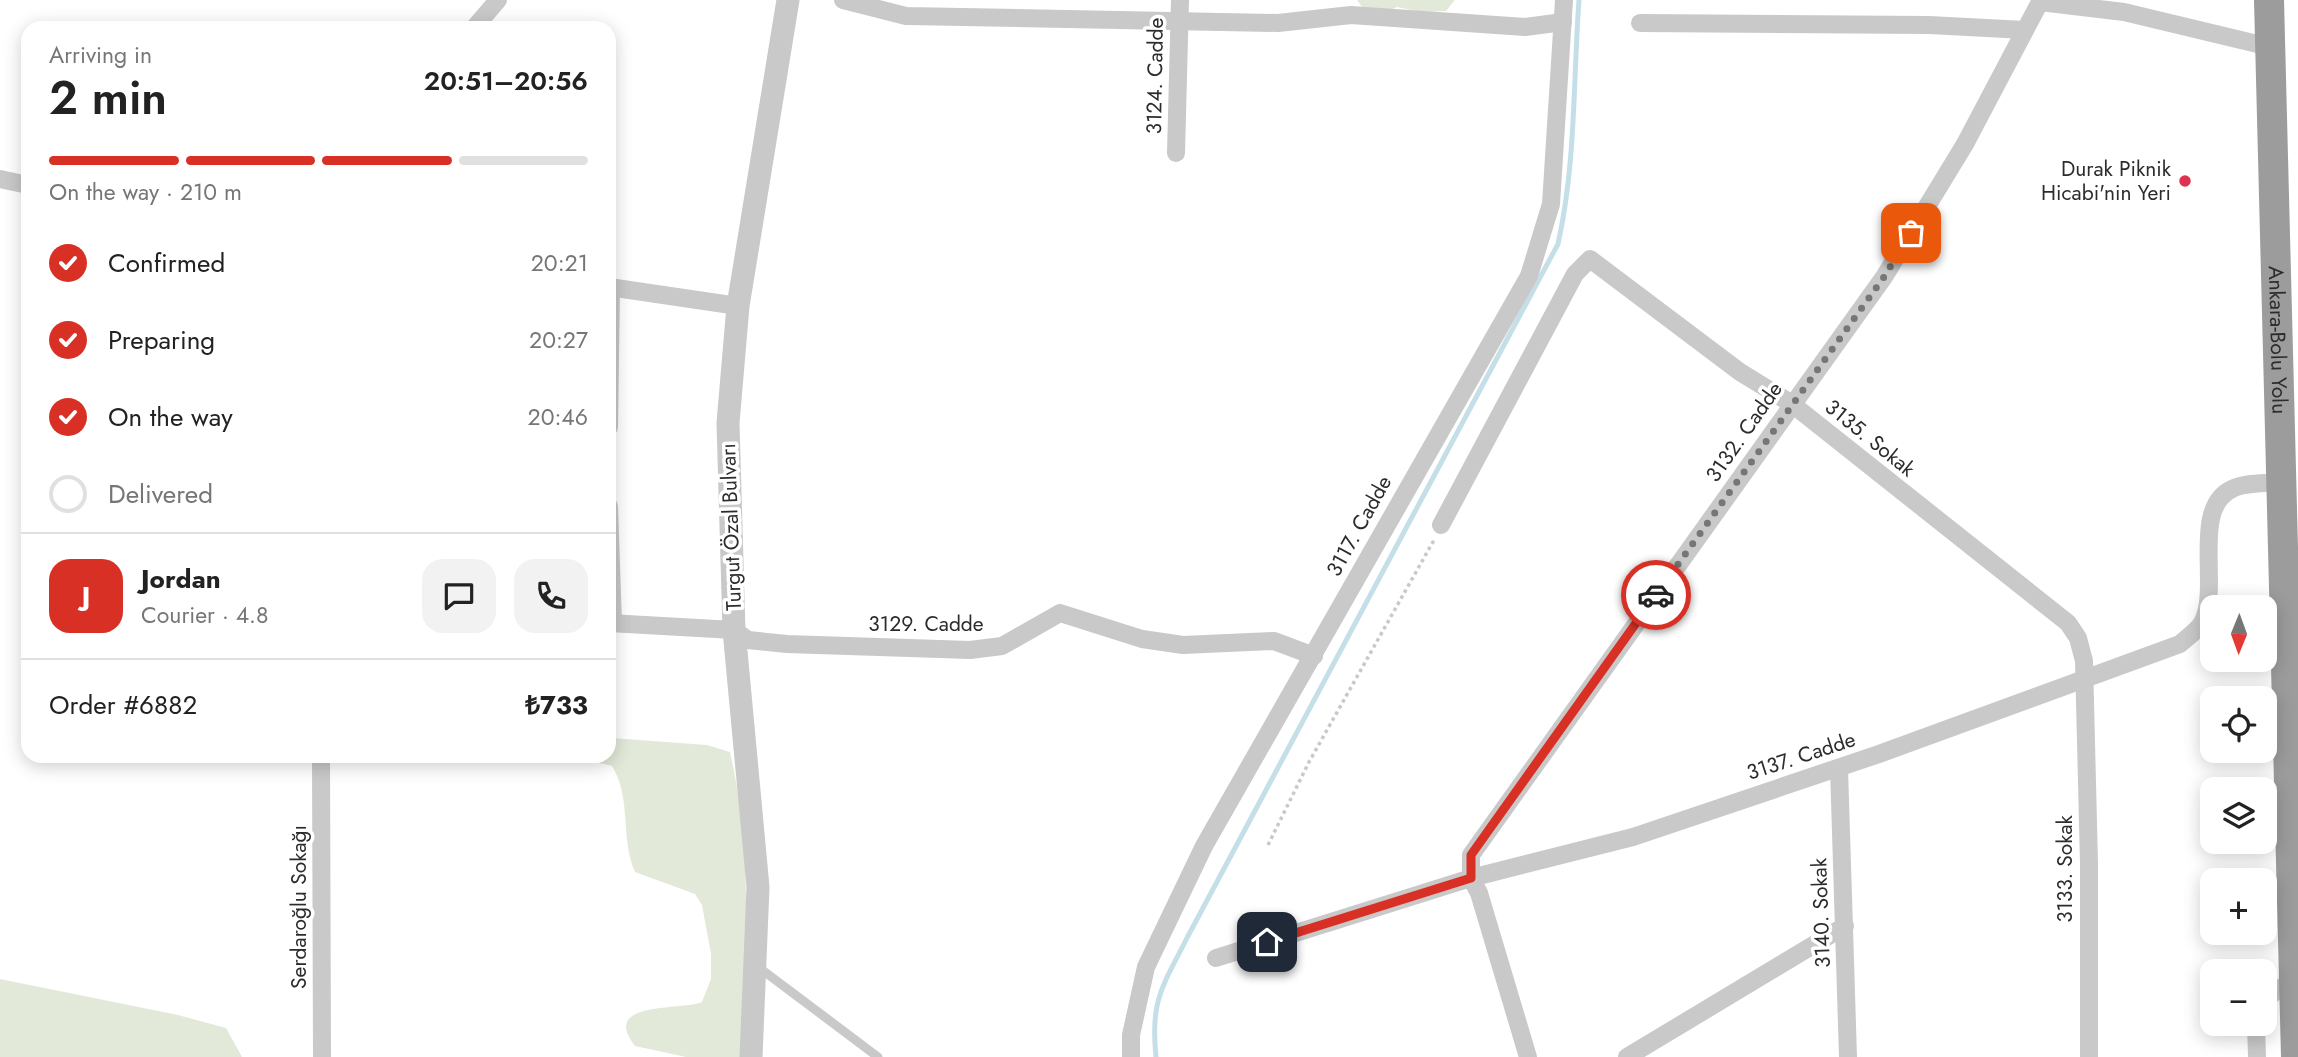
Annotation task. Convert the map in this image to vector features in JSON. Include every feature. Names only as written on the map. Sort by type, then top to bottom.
[{"type":"highway","name":"Ankara-Bolu Yolu","points":[[2269,0],[2296,1057]]},
{"type":"street","points":[[480,21],[498,0]]},
{"type":"street","name":"Turgut Özal Bulvarı","points":[[751,1057],[758,887],[734,630],[728,423],[738,306],[788,0]]},
{"type":"street","points":[[844,0],[906,16],[1278,23],[1351,15],[1525,27],[1563,22]]},
{"type":"street","name":"3124. Cadde","points":[[1176,153],[1180,0]]},
{"type":"street","name":"3117. Cadde","points":[[1131,1057],[1131,1035],[1146,967],[1204,846],[1529,276],[1551,204],[1564,0]]},
{"type":"street","points":[[2040,1],[2124,12],[2270,47]]},
{"type":"street","name":"3132. Cadde","points":[[1471,878],[1471,855],[1884,277],[1965,144],[2040,1]]},
{"type":"street","points":[[1640,23],[1929,25],[2025,30]]},
{"type":"street","points":[[0,179],[21,184]]},
{"type":"street","name":"3135. Sokak","points":[[1441,525],[1575,274],[1590,259],[1740,372],[1792,404],[2068,623],[2078,638],[2084,681]]},
{"type":"street","points":[[616,288],[738,306]]},
{"type":"street","name":"3137. Cadde","points":[[1216,958],[1471,878],[1633,836],[1839,768],[2180,644],[2202,624],[2210,601],[2210,523],[2217,503],[2232,489],[2281,482]]},
{"type":"street","name":"3129. Cadde","points":[[616,623],[734,630],[748,640],[787,644],[970,650],[1002,646],[1060,613],[1142,639],[1183,645],[1274,641],[1314,656]]},
{"type":"street","name":"3133. Sokak","points":[[2084,681],[2089,864],[2089,1057]]},
{"type":"street","name":"Serdaroğlu Sokağı","points":[[321,763],[322,1057]]},
{"type":"street","name":"3140. Sokak","points":[[1839,768],[1848,1057]]},
{"type":"street","points":[[1471,878],[1479,893],[1528,1057]]},
{"type":"street","points":[[1627,1057],[1844,926]]},
{"type":"street","points":[[2277,990],[2294,979]]},
{"type":"street","points":[[2256,1036],[2257,1057]]},
{"type":"lane","points":[[756,965],[878,1057]]},
{"type":"path","points":[[1268,845],[1309,762],[1441,525]]},
{"type":"green space","points":[[1357,0],[1454,1],[1446,11],[1421,12],[1397,7],[1386,12],[1362,7]]},
{"type":"green space","points":[[616,738],[707,745],[730,752],[745,865],[743,1057],[686,1057],[635,1046],[627,1031],[627,1021],[635,1014],[702,1002],[711,979],[711,954],[702,905],[695,894],[635,872],[628,846],[622,792],[612,766],[600,763],[616,763]]},
{"type":"green space","points":[[0,979],[178,1015],[226,1028],[242,1057],[0,1057]]},
{"type":"waterway","points":[[1156,1057],[1157,1006],[1172,968],[1558,244],[1571,153],[1579,0]]},
{"type":"way so far","points":[[1656,595],[1884,277],[1911,233]]},
{"type":"place","name":"Durak Piknik Hicabi'nin Yeri","points":[[2185,181]]},
{"type":"route","points":[[1267,942],[1471,878],[1471,855],[1656,595]]}]
